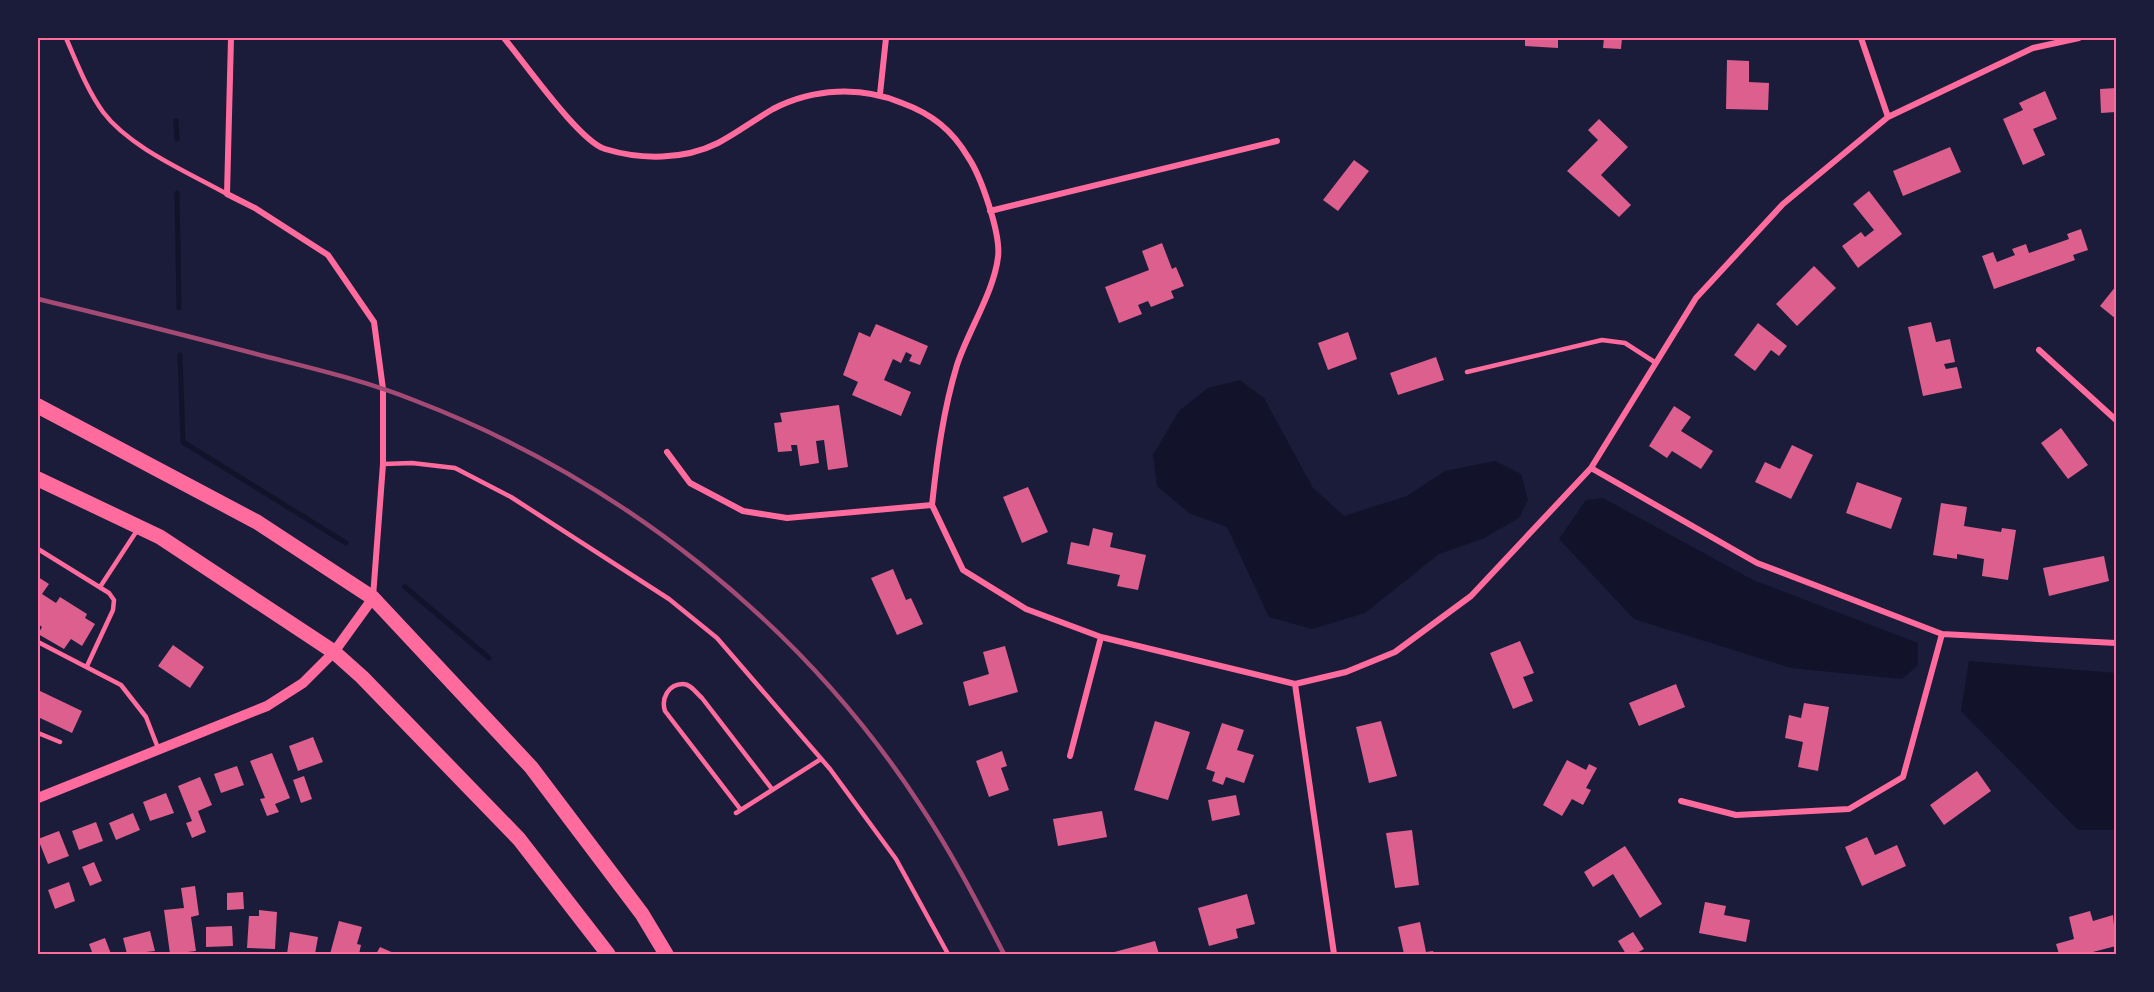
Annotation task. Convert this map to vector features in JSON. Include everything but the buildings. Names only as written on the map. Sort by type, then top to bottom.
[{"type":"main road","points":[[38,406],[257,522],[373,598],[531,767],[642,914],[666,954]]},
{"type":"main road","points":[[38,479],[160,537],[334,652],[362,677],[519,839],[608,954]]},
{"type":"street","points":[[38,798],[267,706],[303,683],[334,652],[373,598],[383,464],[383,389],[374,322],[328,255],[255,208],[227,194],[231,38]]},
{"type":"street","points":[[504,38],[579,133],[602,149],[635,156],[675,156],[716,144],[775,108],[821,92],[880,94],[927,115],[954,134],[980,175],[990,211],[998,256],[981,310],[957,364],[938,445],[932,505],[963,570],[1026,609],[1101,637],[1295,684],[1346,672],[1395,652],[1472,596],[1591,468],[1696,298],[1783,204],[1888,117],[2033,48],[2079,38]]},
{"type":"street","points":[[880,94],[886,38]]},
{"type":"street","points":[[1861,38],[1888,117]]},
{"type":"street","points":[[990,211],[1276,141]]},
{"type":"street","points":[[2039,350],[2116,420]]},
{"type":"street","points":[[667,452],[690,483],[743,511],[787,518],[932,505]]},
{"type":"street","points":[[1591,468],[1757,563],[1942,634],[2116,643]]},
{"type":"street","points":[[1681,801],[1736,815],[1849,809],[1903,777],[1942,634]]},
{"type":"street","points":[[1070,756],[1101,637]]},
{"type":"street","points":[[1295,684],[1334,954]]},
{"type":"lane","points":[[66,38],[85,82],[104,113],[127,136],[227,194]]},
{"type":"lane","points":[[1467,372],[1602,340],[1625,343],[1656,363]]},
{"type":"lane","points":[[383,464],[412,462],[455,468],[511,497],[669,599],[717,638],[821,759],[896,859],[948,954]]},
{"type":"lane","points":[[100,587],[139,527]]},
{"type":"lane","points":[[38,549],[109,593],[114,600],[113,610],[87,666]]},
{"type":"lane","points":[[38,642],[121,685],[146,717],[159,751]]},
{"type":"lane","points":[[772,789],[702,698],[690,686],[681,684],[673,687],[664,696],[662,702],[665,711],[739,811],[821,759]]},
{"type":"lane","points":[[38,733],[60,742]]},
{"type":"shaded area","points":[[1240,380],[1264,398],[1313,488],[1344,516],[1407,496],[1445,471],[1495,461],[1521,474],[1528,500],[1519,518],[1482,539],[1439,554],[1365,613],[1312,629],[1269,617],[1227,527],[1189,513],[1157,486],[1153,455],[1179,411],[1208,388]]},
{"type":"shaded area","points":[[1603,498],[1753,580],[1918,643],[1918,665],[1902,679],[1791,668],[1634,619],[1559,539],[1586,500]]},
{"type":"shaded area","points":[[1969,661],[2116,673],[2116,830],[2078,830],[1961,711]]},
{"type":"waterway","points":[[176,121],[177,139]]},
{"type":"waterway","points":[[177,193],[179,308]]},
{"type":"waterway","points":[[180,355],[183,442],[346,543]]},
{"type":"waterway","points":[[405,587],[489,658]]},
{"type":"railway","points":[[38,299],[360,381],[397,394],[491,433],[564,471],[633,515],[700,564],[762,617],[820,676],[873,738],[943,842],[1004,954]]}]
